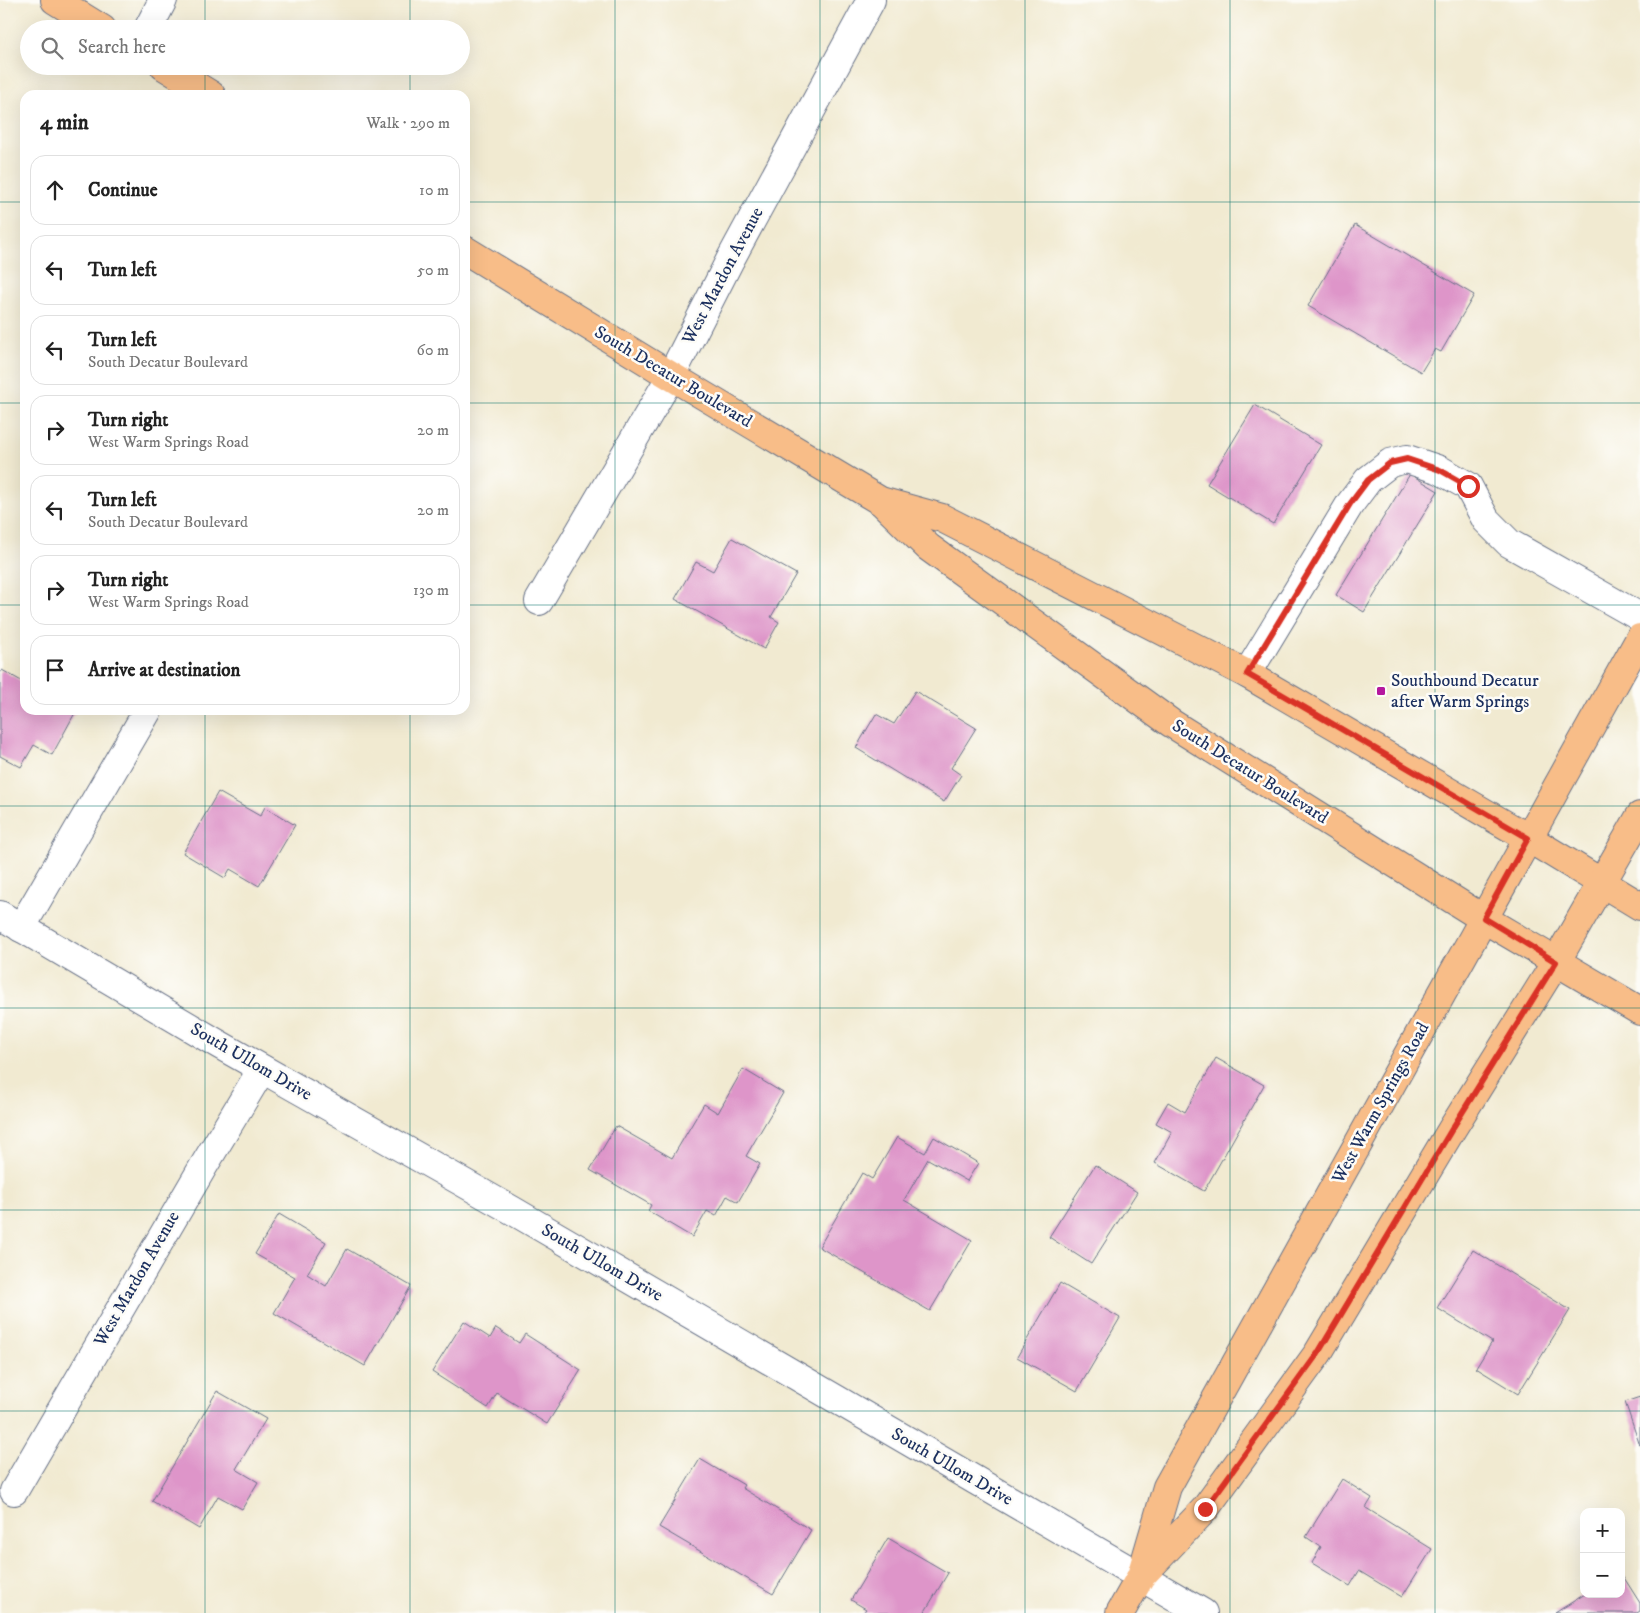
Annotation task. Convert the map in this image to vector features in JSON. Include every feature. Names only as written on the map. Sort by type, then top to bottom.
[{"type":"main road","points":[[55,0],[87,20]]},
{"type":"main road","points":[[179,75],[203,90]]},
{"type":"main road","name":"South Decatur Boulevard","points":[[470,253],[882,502],[928,547],[1171,723],[1484,918],[1640,1012]]},
{"type":"main road","name":"South Decatur Boulevard","points":[[882,502],[942,518],[1247,674],[1528,838],[1640,906]]},
{"type":"main road","name":"West Warm Springs Road","points":[[1120,1613],[1141,1576],[1167,1486],[1640,638]]},
{"type":"main road","name":"West Warm Springs Road","points":[[1141,1576],[1205,1509],[1318,1353],[1452,1129],[1556,962],[1640,816]]},
{"type":"street","points":[[153,20],[163,0]]},
{"type":"street","name":"West Mardon Avenue","points":[[539,601],[671,376],[735,252],[871,0]]},
{"type":"street","points":[[1247,674],[1350,504],[1368,480],[1390,463],[1407,459],[1440,470],[1468,486],[1486,520],[1509,543],[1640,616]]},
{"type":"street","points":[[10,922],[145,715]]},
{"type":"street","name":"South Ullom Drive","points":[[10,922],[262,1069],[510,1209],[1203,1613]]},
{"type":"street","name":"West Mardon Avenue","points":[[14,1491],[262,1069]]},
{"type":"building","points":[[1355,225],[1474,295],[1441,352],[1435,349],[1421,372],[1308,306]]},
{"type":"building","points":[[1255,405],[1321,445],[1273,524],[1207,484]]},
{"type":"building","points":[[1410,474],[1438,491],[1364,612],[1336,595]]},
{"type":"building","points":[[732,538],[796,574],[771,617],[779,622],[764,649],[675,599],[696,562],[713,571]]},
{"type":"building","points":[[2,670],[20,680],[20,715],[74,715],[52,755],[34,745],[21,767],[0,756],[0,674]]},
{"type":"building","points":[[915,691],[976,728],[951,768],[961,775],[944,802],[856,748],[876,714],[894,724]]},
{"type":"building","points":[[218,792],[260,816],[265,807],[295,825],[259,886],[230,869],[225,878],[183,853]]},
{"type":"building","points":[[1216,1058],[1264,1085],[1204,1191],[1155,1163],[1172,1132],[1156,1123],[1168,1102],[1185,1112]]},
{"type":"building","points":[[743,1069],[783,1093],[746,1156],[760,1164],[738,1202],[727,1196],[716,1216],[707,1211],[692,1237],[648,1211],[651,1205],[590,1170],[616,1126],[672,1158],[704,1104],[718,1113]]},
{"type":"building","points":[[897,1137],[925,1153],[934,1137],[978,1163],[967,1181],[928,1159],[904,1200],[972,1240],[930,1311],[819,1247],[862,1173],[872,1179]]},
{"type":"building","points":[[1095,1165],[1137,1192],[1091,1264],[1049,1237]]},
{"type":"building","points":[[279,1214],[326,1242],[307,1274],[326,1286],[347,1249],[411,1286],[365,1366],[274,1313],[295,1277],[255,1254]]},
{"type":"building","points":[[1473,1250],[1570,1310],[1518,1394],[1476,1368],[1492,1342],[1437,1308]]},
{"type":"building","points":[[1060,1283],[1120,1318],[1077,1391],[1017,1357]]},
{"type":"building","points":[[464,1321],[490,1338],[496,1328],[519,1343],[525,1334],[581,1370],[547,1424],[497,1393],[488,1408],[432,1372]]},
{"type":"building","points":[[217,1391],[266,1419],[236,1469],[258,1482],[242,1509],[218,1496],[199,1529],[152,1501]]},
{"type":"building","points":[[1640,1397],[1640,1446],[1625,1402]]},
{"type":"building","points":[[700,1459],[744,1485],[742,1488],[811,1530],[773,1594],[659,1527]]},
{"type":"building","points":[[1342,1479],[1372,1498],[1366,1508],[1432,1549],[1402,1597],[1359,1571],[1350,1586],[1312,1563],[1321,1547],[1306,1537]]},
{"type":"building","points":[[888,1538],[948,1573],[924,1613],[863,1613],[866,1609],[851,1600]]},
{"type":"building","points":[[1625,1579],[1640,1603],[1640,1611],[1637,1613],[1555,1613],[1580,1597],[1625,1598]]},
{"type":"place","name":"Southbound Decatur after Warm Springs","points":[[1381,691]]},
{"type":"route","points":[[1205,1509],[1318,1353],[1452,1129],[1556,962],[1484,918],[1528,838],[1247,674],[1350,504],[1368,480],[1390,463],[1407,459],[1440,470],[1468,486]]}]
